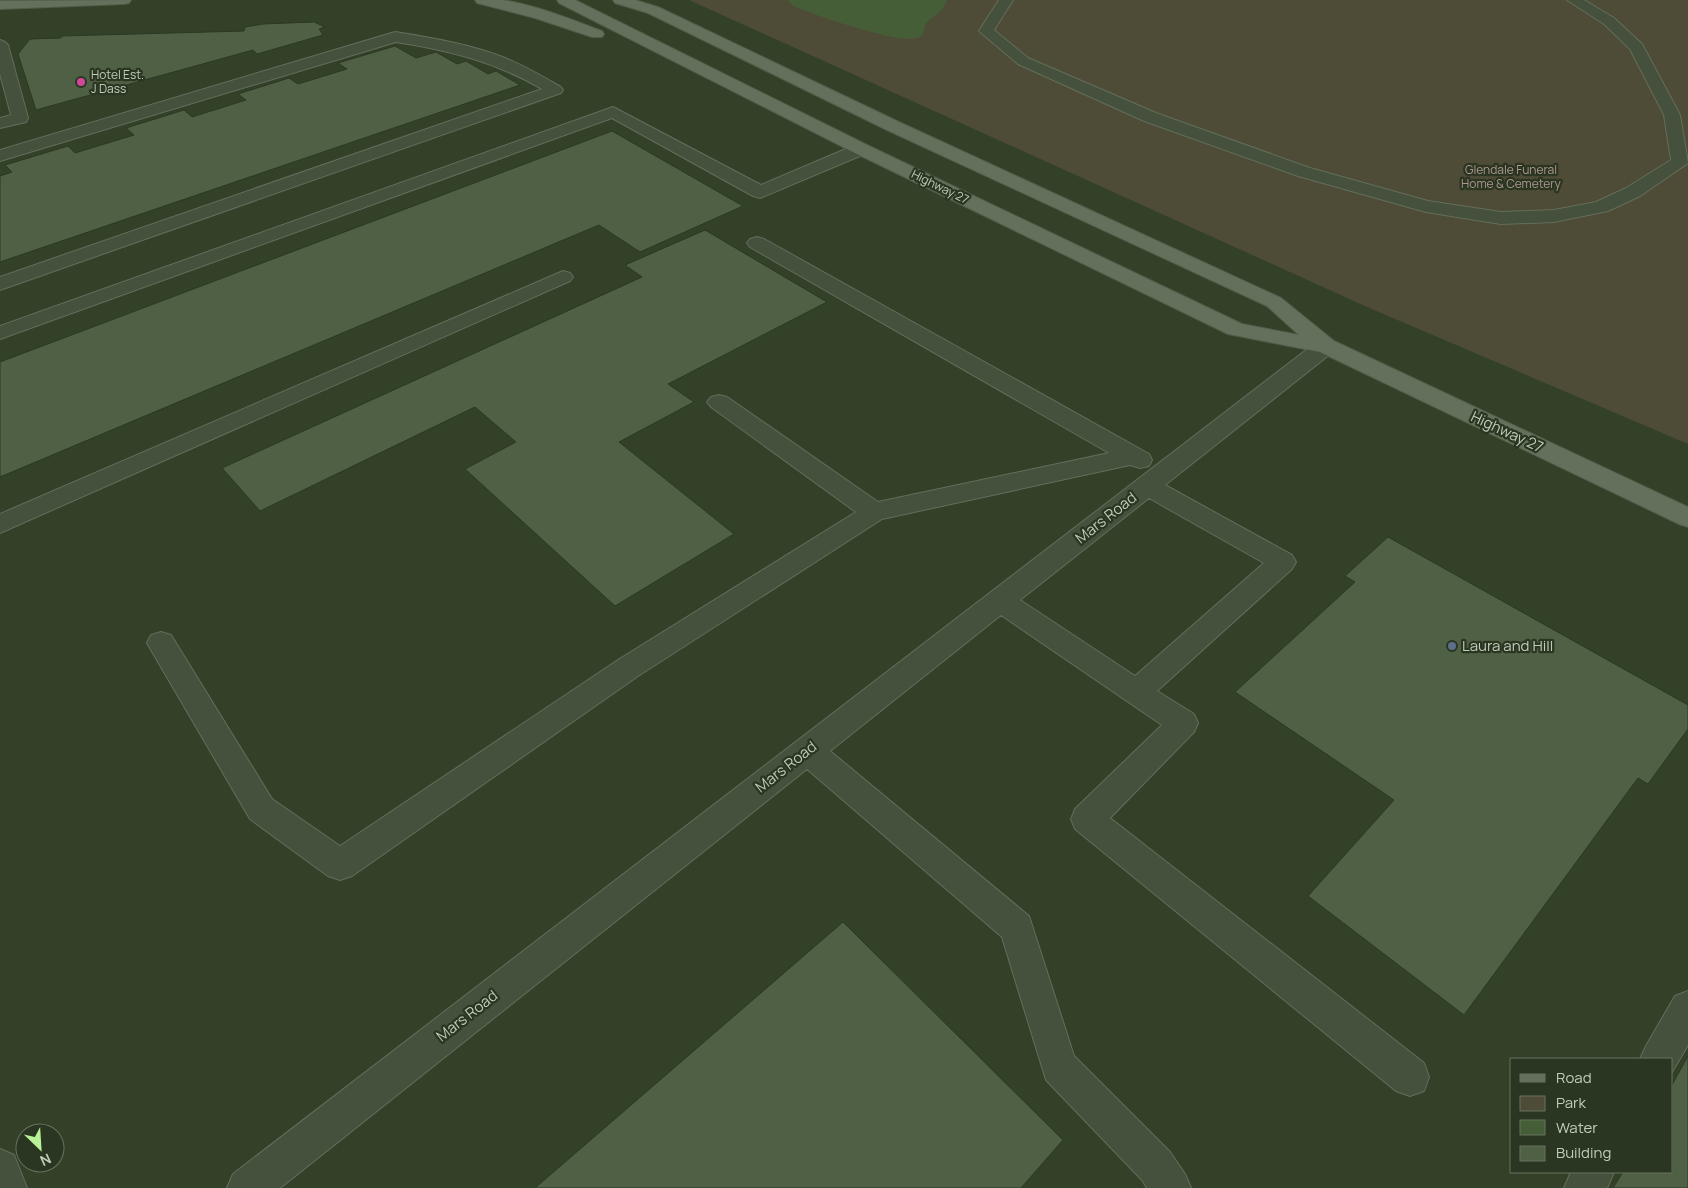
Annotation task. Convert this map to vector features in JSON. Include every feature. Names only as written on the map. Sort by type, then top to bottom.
[{"type":"main road","points":[[0,5],[124,0]]},
{"type":"main road","points":[[482,0],[516,7],[565,22],[620,43],[705,81],[742,89]]},
{"type":"main road","name":"Highway 27","points":[[564,0],[861,149],[1236,330],[1326,346]]},
{"type":"main road","name":"Highway 27","points":[[620,0],[650,5],[902,130],[1274,302],[1326,346],[1688,518]]},
{"type":"street","points":[[1006,0],[986,30],[1023,61],[1150,117],[1304,172],[1426,206],[1501,218],[1554,216],[1601,207],[1633,192],[1684,163],[1672,115],[1637,47],[1609,22],[1574,0]]},
{"type":"street","points":[[0,156],[396,37],[470,51],[515,67],[556,90],[0,284]]},
{"type":"street","points":[[0,45],[20,118],[0,123]]},
{"type":"street","points":[[0,333],[613,112],[760,192],[861,149]]},
{"type":"street","points":[[757,243],[1133,456],[1155,479],[1282,562],[1136,692]]},
{"type":"street","points":[[0,524],[563,277]]},
{"type":"street","name":"Mars Road","points":[[247,1188],[1326,346]]},
{"type":"street","points":[[719,402],[874,512]]},
{"type":"street","points":[[161,643],[261,810],[340,865],[628,668],[874,512],[1133,456]]},
{"type":"street","points":[[1000,600],[1183,724],[1087,819],[1410,1076]]},
{"type":"street","points":[[807,750],[1017,928],[1059,1067],[1156,1166],[1171,1188]]},
{"type":"street","points":[[1660,1058],[1688,1009]]},
{"type":"street","points":[[0,1169],[7,1188]]},
{"type":"street","points":[[1584,1188],[1593,1173]]},
{"type":"green space","name":"Glendale Funeral Home & Cemetery","points":[[689,0],[1688,0],[1688,444],[1367,307]]},
{"type":"water","points":[[788,0],[947,0],[942,10],[926,23],[923,34],[918,38],[907,39],[874,33],[836,22],[793,6]]},
{"type":"building","name":"Hotel Est. J Dass","points":[[314,22],[325,27],[319,29],[323,35],[257,54],[253,50],[36,110],[18,54],[30,39],[61,38],[62,36],[244,31],[245,27],[263,24]]},
{"type":"building","points":[[395,46],[416,58],[436,52],[457,64],[466,61],[488,74],[496,71],[520,85],[0,262],[0,176],[12,172],[5,165],[68,146],[75,153],[134,135],[126,128],[184,110],[192,117],[246,100],[238,94],[289,78],[298,84],[347,69],[338,63]]},
{"type":"building","points":[[612,131],[743,206],[640,252],[599,225],[0,477],[0,362]]},
{"type":"building","points":[[705,230],[827,302],[668,384],[694,402],[619,442],[734,534],[615,606],[465,469],[516,442],[475,407],[260,511],[222,468],[642,277],[625,265]]},
{"type":"building","points":[[1388,537],[1688,705],[1688,729],[1648,784],[1638,778],[1464,1015],[1308,896],[1394,800],[1235,692],[1355,582],[1345,576]]},
{"type":"building","points":[[843,922],[1063,1140],[1021,1188],[535,1188]]},
{"type":"building","points":[[1688,1056],[1688,1188],[1613,1188],[1622,1173],[1673,1173],[1673,1083]]},
{"type":"place","name":"Hotel Est. J Dass","points":[[81,82]]},
{"type":"place","name":"Laura and Hill","points":[[1452,646]]}]
